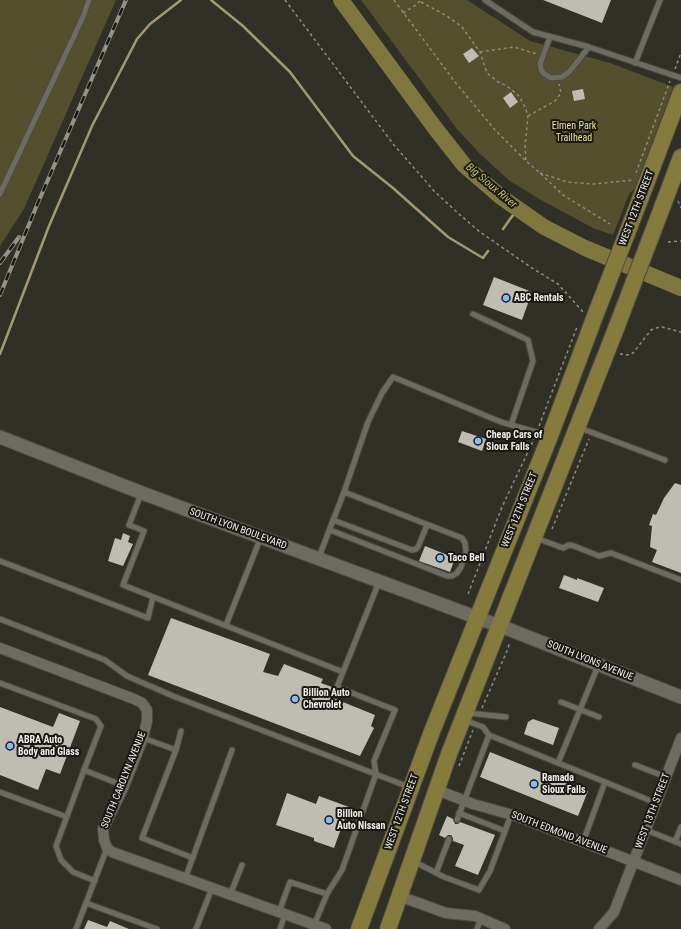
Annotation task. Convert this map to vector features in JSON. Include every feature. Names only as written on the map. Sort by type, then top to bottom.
[{"type":"main road","name":"WEST 12TH STREET","points":[[359,929],[431,734],[478,617],[543,434],[589,314],[641,197],[681,92]]},
{"type":"main road","points":[[388,929],[464,716],[617,326],[681,157]]},
{"type":"street","name":"SOUTH LYON BOULEVARD","points":[[0,437],[142,493],[478,617]]},
{"type":"street","name":"SOUTH LYONS AVENUE","points":[[478,617],[681,697]]},
{"type":"street","name":"SOUTH CAROLYN AVENUE","points":[[0,648],[134,699],[142,704],[147,710],[147,721],[143,738],[124,786],[103,829],[104,840],[107,848]]},
{"type":"street","name":"WEST 13TH STREET","points":[[599,929],[614,912],[681,738]]},
{"type":"street","name":"SOUTH EDMOND AVENUE","points":[[437,790],[511,815],[681,880]]},
{"type":"street","points":[[107,848],[112,852],[326,929]]},
{"type":"street","points":[[400,896],[446,913],[475,916],[505,929]]},
{"type":"lane","points":[[0,194],[83,17],[89,0]]},
{"type":"lane","points":[[485,0],[533,32],[589,47],[681,78]]},
{"type":"lane","points":[[635,63],[660,0]]},
{"type":"lane","points":[[550,37],[542,55],[540,64],[544,73],[552,78],[562,77],[569,72],[589,47]]},
{"type":"lane","points":[[473,314],[528,340],[533,361],[511,425]]},
{"type":"lane","points":[[319,558],[334,520],[368,422],[382,393],[393,377],[501,422],[543,434]]},
{"type":"lane","points":[[577,427],[665,460]]},
{"type":"lane","points":[[330,530],[448,576],[452,576],[457,573],[461,567],[466,552],[465,543],[462,538],[344,492]]},
{"type":"lane","points":[[142,493],[129,525],[144,531],[123,585],[344,672]]},
{"type":"lane","points":[[334,520],[412,550],[416,550],[418,547],[427,525]]},
{"type":"lane","points":[[226,625],[261,537]]},
{"type":"lane","points":[[535,537],[563,548],[569,545],[574,546],[599,556],[612,553],[681,580]]},
{"type":"lane","points":[[0,562],[148,618],[153,597]]},
{"type":"lane","points":[[314,925],[327,894],[342,870],[376,774],[374,761],[395,710],[337,687],[380,581]]},
{"type":"lane","points":[[0,619],[105,660],[127,676],[173,696],[411,788]]},
{"type":"lane","points":[[558,763],[598,665]]},
{"type":"lane","points":[[0,683],[96,719],[101,726],[56,846],[61,860],[73,872],[95,880]]},
{"type":"lane","points":[[561,702],[599,717]]},
{"type":"lane","points":[[464,716],[506,717]]},
{"type":"lane","points":[[464,716],[483,727],[489,735],[656,803]]},
{"type":"lane","points":[[181,731],[176,750],[142,838],[192,858]]},
{"type":"lane","points":[[457,820],[489,735]]},
{"type":"lane","points":[[143,738],[176,750]]},
{"type":"lane","points":[[185,878],[232,750]]},
{"type":"lane","points":[[635,765],[666,777]]},
{"type":"lane","points":[[84,770],[124,786]]},
{"type":"lane","points":[[583,842],[605,782]]},
{"type":"lane","points":[[0,792],[67,817]]},
{"type":"lane","points":[[459,813],[505,831]]},
{"type":"lane","points":[[412,861],[444,877],[479,890],[490,871],[511,815]]},
{"type":"lane","points":[[675,842],[681,828]]},
{"type":"lane","points":[[646,830],[681,844]]},
{"type":"lane","points":[[436,873],[449,839]]},
{"type":"lane","points":[[76,929],[107,848]]},
{"type":"lane","points":[[230,895],[242,865]]},
{"type":"lane","points":[[280,929],[282,913],[290,882],[327,894]]},
{"type":"lane","points":[[196,929],[212,888]]},
{"type":"lane","points":[[86,903],[157,929]]},
{"type":"lane","points":[[477,929],[481,919]]},
{"type":"path","points":[[285,0],[394,145],[436,192],[480,232],[558,284],[578,308],[589,314]]},
{"type":"path","points":[[394,0],[454,82],[476,108],[526,161],[563,196],[610,224]]},
{"type":"path","points":[[403,13],[421,1],[447,16],[462,27],[480,52],[487,73],[519,96],[525,107],[528,116],[525,146],[526,161]]},
{"type":"path","points":[[480,52],[514,47],[542,55]]},
{"type":"path","points":[[539,172],[567,182],[579,184],[634,180],[681,53]]},
{"type":"path","points":[[528,116],[555,101],[561,93],[558,78]]},
{"type":"path","points":[[677,198],[681,208]]},
{"type":"path","points":[[668,242],[681,241]]},
{"type":"path","points":[[468,594],[502,507],[523,465],[543,434],[576,328],[579,323]]},
{"type":"path","points":[[618,354],[629,355],[633,353],[651,330],[656,328],[662,327],[681,332]]},
{"type":"green space","points":[[0,0],[116,0],[24,209],[0,246]]},
{"type":"green space","name":"Elmen Park Trailhead","points":[[361,0],[467,0],[530,41],[610,63],[673,87],[635,188],[629,194],[613,235],[593,228],[541,200],[510,181],[480,154],[457,129]]},
{"type":"building","points":[[543,0],[611,0],[602,23]]},
{"type":"building","points":[[472,48],[479,56],[469,63],[463,54]]},
{"type":"building","points":[[583,89],[585,99],[574,101],[572,91]]},
{"type":"building","points":[[511,92],[518,102],[510,108],[503,98]]},
{"type":"building","points":[[494,277],[532,292],[522,320],[483,305]]},
{"type":"building","points":[[462,431],[486,439],[482,451],[458,442]]},
{"type":"building","points":[[675,483],[681,485],[681,573],[652,562],[657,550],[650,547],[652,526],[649,525],[653,514],[656,515],[664,498]]},
{"type":"building","points":[[123,533],[130,536],[128,542],[133,544],[123,566],[108,561],[115,538],[121,540]]},
{"type":"building","points":[[425,546],[455,558],[450,572],[419,561]]},
{"type":"building","points":[[564,575],[604,588],[598,602],[559,588]]},
{"type":"building","points":[[171,618],[270,654],[263,672],[278,676],[284,664],[323,679],[321,683],[332,687],[328,696],[375,715],[371,726],[374,728],[360,756],[148,675]]},
{"type":"building","points":[[0,707],[53,727],[59,713],[80,721],[60,774],[46,769],[38,790],[0,775]]},
{"type":"building","points":[[533,719],[559,728],[553,745],[524,734],[528,722]]},
{"type":"building","name":"Ramada Sioux Falls","points":[[490,752],[588,791],[578,816],[480,777]]},
{"type":"building","points":[[287,793],[316,804],[319,796],[349,807],[334,848],[314,841],[314,838],[276,825]]},
{"type":"building","points":[[447,816],[453,819],[455,824],[460,822],[495,835],[478,875],[455,866],[464,845],[453,841],[451,835],[448,835],[445,838],[439,835]]},
{"type":"building","points":[[88,920],[107,927],[110,921],[129,929],[84,929]]},
{"type":"waterway","points":[[0,354],[49,226],[92,126],[137,39],[150,24],[181,0]]},
{"type":"waterway","points":[[211,0],[243,26],[290,72],[353,156],[393,188],[448,237],[483,258],[488,251]]},
{"type":"waterway","name":"Big Sioux River","points":[[341,0],[464,165],[501,197],[544,227],[585,248],[681,288]]},
{"type":"waterway","points":[[503,229],[518,208]]},
{"type":"railway","points":[[0,295],[37,205],[126,0]]},
{"type":"railway","points":[[0,263],[19,237]]},
{"type":"place","name":"ABC Rentals","points":[[506,298]]},
{"type":"place","name":"Cheap Cars of Sioux Falls","points":[[478,441]]},
{"type":"place","name":"Taco Bell","points":[[440,558]]},
{"type":"place","name":"Billion Auto Chevrolet","points":[[295,699]]},
{"type":"place","name":"ABRA Auto Body and Glass","points":[[10,746]]},
{"type":"place","name":"Ramada Sioux Falls","points":[[534,784]]},
{"type":"place","name":"Billion Auto Nissan","points":[[329,820]]}]
